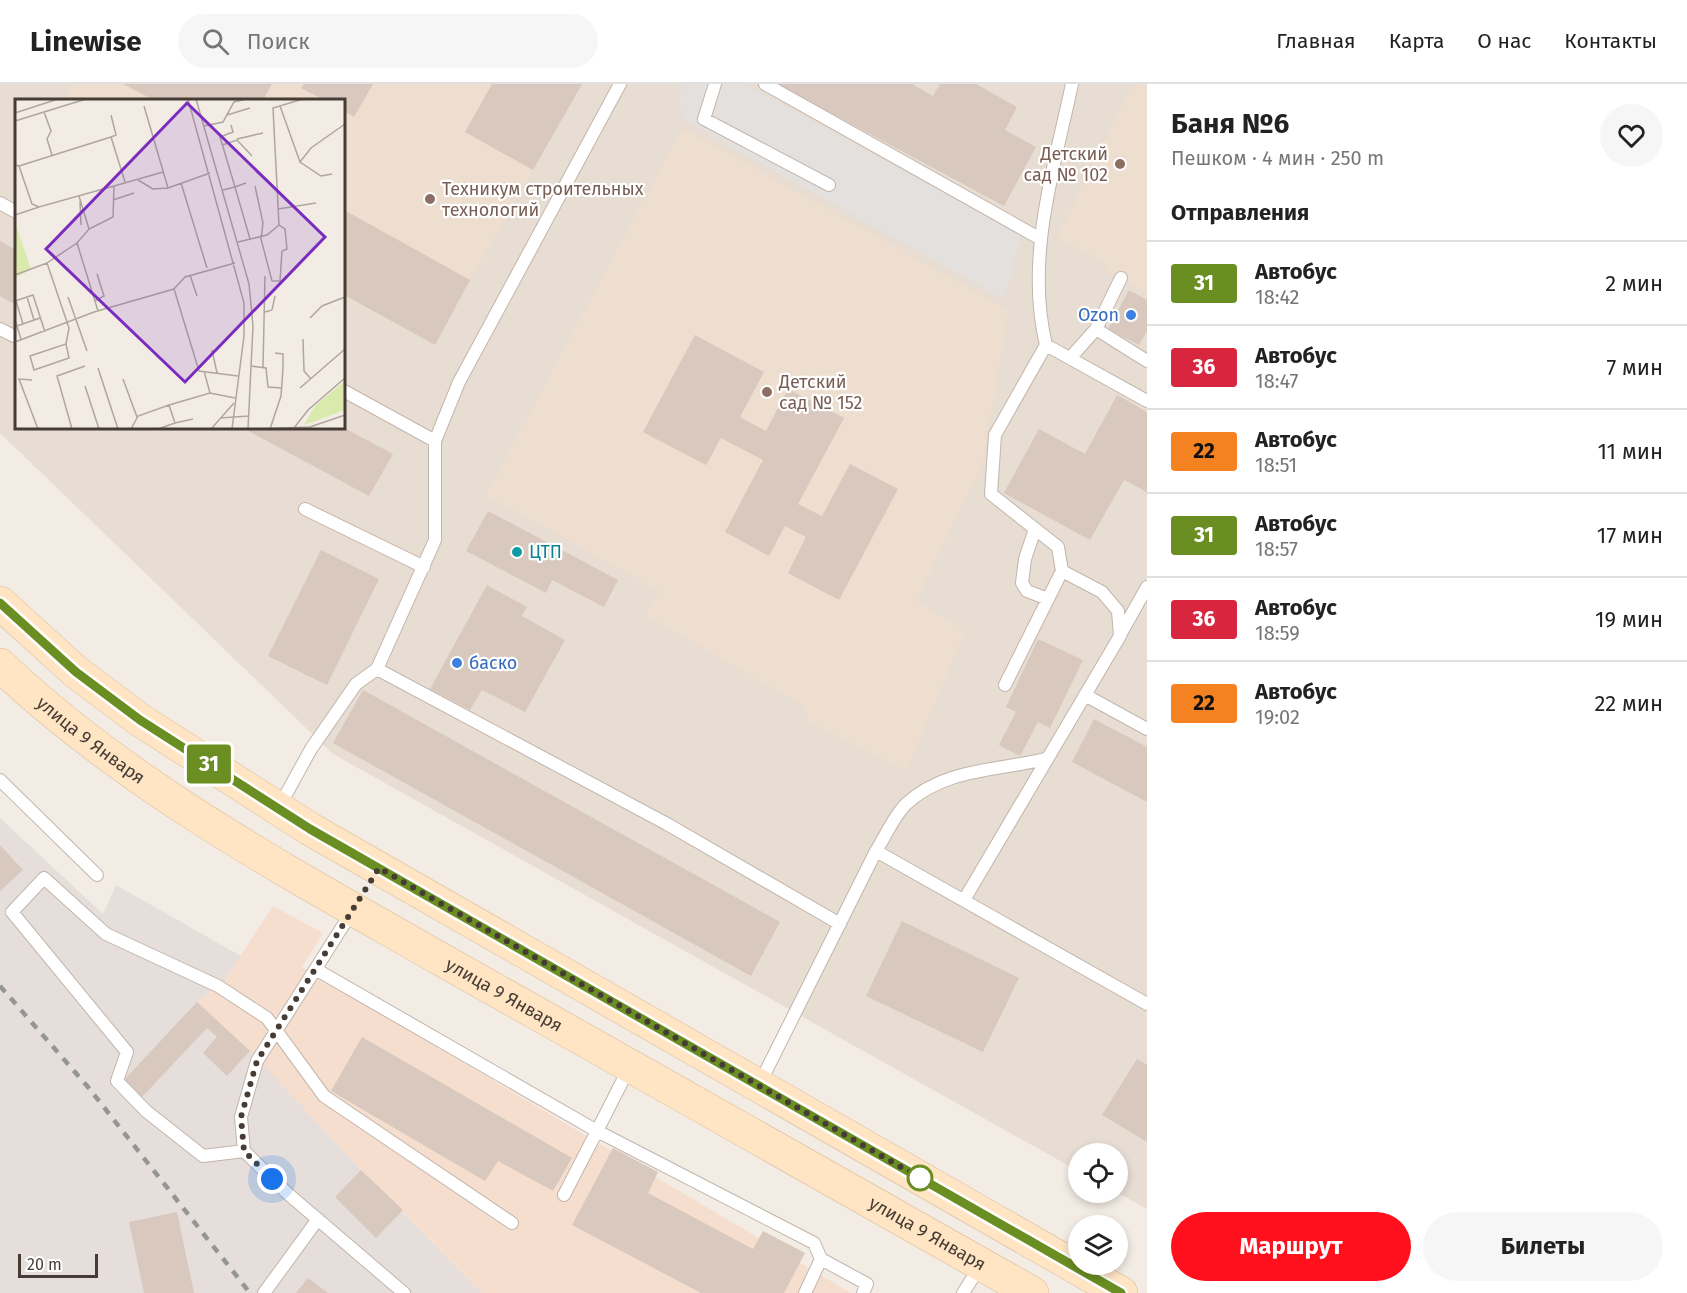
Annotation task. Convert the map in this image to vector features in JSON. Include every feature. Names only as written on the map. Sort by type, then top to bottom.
[{"type":"main road","points":[[0,603],[76,672],[140,720],[278,808],[1121,1293]]},
{"type":"main road","name":"улица 9 Января","points":[[0,665],[44,707],[131,773],[353,909],[1032,1293]]},
{"type":"main road","points":[[353,909],[379,868]]},
{"type":"lane","points":[[278,808],[311,749],[356,684],[377,669],[435,540],[435,441],[459,382],[620,84]]},
{"type":"lane","points":[[715,84],[704,119],[829,185]]},
{"type":"lane","points":[[765,84],[1039,238]]},
{"type":"lane","points":[[1005,686],[1062,571],[1058,547],[991,494],[995,435],[1046,345],[1038,313],[1039,238],[1072,84]]},
{"type":"lane","points":[[0,203],[15,211]]},
{"type":"lane","points":[[1071,357],[1096,329],[1121,278]]},
{"type":"lane","points":[[0,329],[14,336]]},
{"type":"lane","points":[[1096,329],[1147,361]]},
{"type":"lane","points":[[1046,345],[1147,401]]},
{"type":"lane","points":[[345,392],[435,441]]},
{"type":"lane","points":[[304,509],[424,567]]},
{"type":"lane","points":[[1035,529],[1025,560],[1022,583],[1027,591],[1048,599]]},
{"type":"lane","points":[[1062,571],[1102,592],[1118,611],[1120,636]]},
{"type":"lane","points":[[964,900],[1045,759],[1086,695],[1147,587]]},
{"type":"lane","points":[[377,669],[667,824],[840,924]]},
{"type":"lane","points":[[1086,695],[1147,729]]},
{"type":"lane","points":[[759,1086],[876,851],[905,805],[939,781],[977,770],[1014,767],[1045,759]]},
{"type":"lane","points":[[0,780],[97,875]]},
{"type":"lane","points":[[876,851],[1147,1005]]},
{"type":"lane","points":[[244,1151],[203,1156],[138,1104],[117,1081],[127,1052],[12,912],[44,879],[105,933],[218,986],[267,1017],[324,1096],[512,1223]]},
{"type":"lane","points":[[353,909],[317,970],[257,1061],[241,1117],[244,1151],[404,1293]]},
{"type":"lane","points":[[317,970],[597,1131],[814,1243],[821,1259],[867,1284],[863,1293]]},
{"type":"lane","points":[[564,1195],[630,1067]]},
{"type":"lane","points":[[264,1293],[318,1219]]},
{"type":"lane","points":[[805,1293],[821,1259]]},
{"type":"lane","points":[[963,1293],[981,1264]]},
{"type":"shaded area","points":[[0,84],[1147,84],[1147,1209],[1128,1198],[1128,1143],[1068,1143],[1068,1165],[333,754],[0,433]]},
{"type":"shaded area","name":"Техникум строительных технологий","points":[[72,84],[581,84],[434,344],[345,299],[345,99],[70,99],[67,94]]},
{"type":"shaded area","points":[[683,84],[745,84],[1021,235],[1004,299],[682,119],[680,99]]},
{"type":"shaded area","name":"Детский сад № 102","points":[[1133,84],[1147,84],[1147,293],[1108,271],[1104,261],[1057,238]]},
{"type":"shaded area","name":"Детский сад № 152","points":[[682,128],[1006,309],[1007,320],[982,465],[916,601],[965,631],[907,770],[809,722],[803,706],[646,615],[660,591],[486,495]]},
{"type":"shaded area","points":[[0,818],[103,914],[116,885],[241,956],[224,981],[197,1002],[250,1051],[361,1170],[482,1293],[0,1293]]},
{"type":"shaded area","points":[[273,906],[323,933],[302,967],[851,1293],[482,1293],[197,1002],[224,981]]},
{"type":"building","points":[[123,84],[272,84],[264,99],[152,99]]},
{"type":"building","points":[[304,84],[373,84],[354,117],[345,112],[345,99],[322,99],[301,88]]},
{"type":"building","points":[[492,84],[582,84],[533,170],[465,132]]},
{"type":"building","points":[[777,84],[912,84],[933,96],[940,84],[976,84],[1017,107],[1005,130],[1036,147],[1004,206]]},
{"type":"building","points":[[345,211],[470,280],[435,345],[345,296]]},
{"type":"building","points":[[0,241],[15,249],[15,304],[0,296]]},
{"type":"building","points":[[1129,290],[1147,300],[1147,331],[1139,345],[1108,329]]},
{"type":"building","points":[[695,335],[764,372],[740,417],[766,431],[788,389],[844,418],[798,504],[822,516],[850,464],[898,489],[839,600],[788,573],[806,537],[785,526],[769,556],[725,532],[763,460],[721,438],[706,465],[643,432]]},
{"type":"building","points":[[1117,395],[1147,412],[1147,492],[1124,480],[1090,540],[1004,493],[1039,429],[1085,454]]},
{"type":"building","points":[[245,429],[345,429],[393,454],[369,496]]},
{"type":"building","name":"ЦТП","points":[[488,511],[618,580],[604,607],[552,580],[546,593],[466,551]]},
{"type":"building","points":[[321,550],[379,579],[327,685],[268,656]]},
{"type":"building","points":[[487,585],[527,607],[522,616],[565,640],[525,712],[482,690],[470,710],[430,689]]},
{"type":"building","points":[[1038,639],[1083,660],[1050,728],[1038,722],[1020,756],[999,745],[1016,712],[1006,707]]},
{"type":"building","points":[[363,690],[780,922],[751,976],[333,743]]},
{"type":"building","points":[[1094,719],[1147,747],[1147,802],[1072,762]]},
{"type":"building","points":[[0,845],[23,870],[0,891]]},
{"type":"building","points":[[902,921],[1019,978],[983,1052],[866,996]]},
{"type":"building","points":[[197,1002],[250,1051],[227,1076],[203,1053],[217,1037],[207,1028],[142,1097],[124,1080]]},
{"type":"building","points":[[362,1037],[572,1158],[553,1191],[498,1161],[485,1181],[331,1091]]},
{"type":"building","points":[[1137,1059],[1147,1065],[1147,1142],[1102,1115]]},
{"type":"building","points":[[613,1148],[658,1172],[648,1193],[753,1249],[763,1231],[805,1253],[784,1293],[701,1293],[572,1225]]},
{"type":"building","points":[[361,1170],[403,1210],[376,1238],[335,1197]]},
{"type":"building","points":[[177,1212],[194,1293],[144,1293],[129,1222]]},
{"type":"building","points":[[308,1278],[328,1293],[296,1293]]},
{"type":"railway","points":[[0,986],[88,1087],[250,1293]]},
{"type":"bus line","name":"31","points":[[0,603],[76,672],[140,720],[310,829],[1121,1293]]},
{"type":"place","name":"Детский сад № 102","points":[[1120,164]]},
{"type":"place","name":"Техникум строительных технологий","points":[[430,199]]},
{"type":"place","name":"Ozon","points":[[1131,315]]},
{"type":"place","name":"Детский сад № 152","points":[[767,392]]},
{"type":"place","name":"ЦТП","points":[[517,552]]},
{"type":"place","name":"баско","points":[[457,663]]},
{"type":"route","points":[[272,1179],[244,1151],[241,1117],[257,1061],[379,868],[922,1179],[920,1178]]}]
